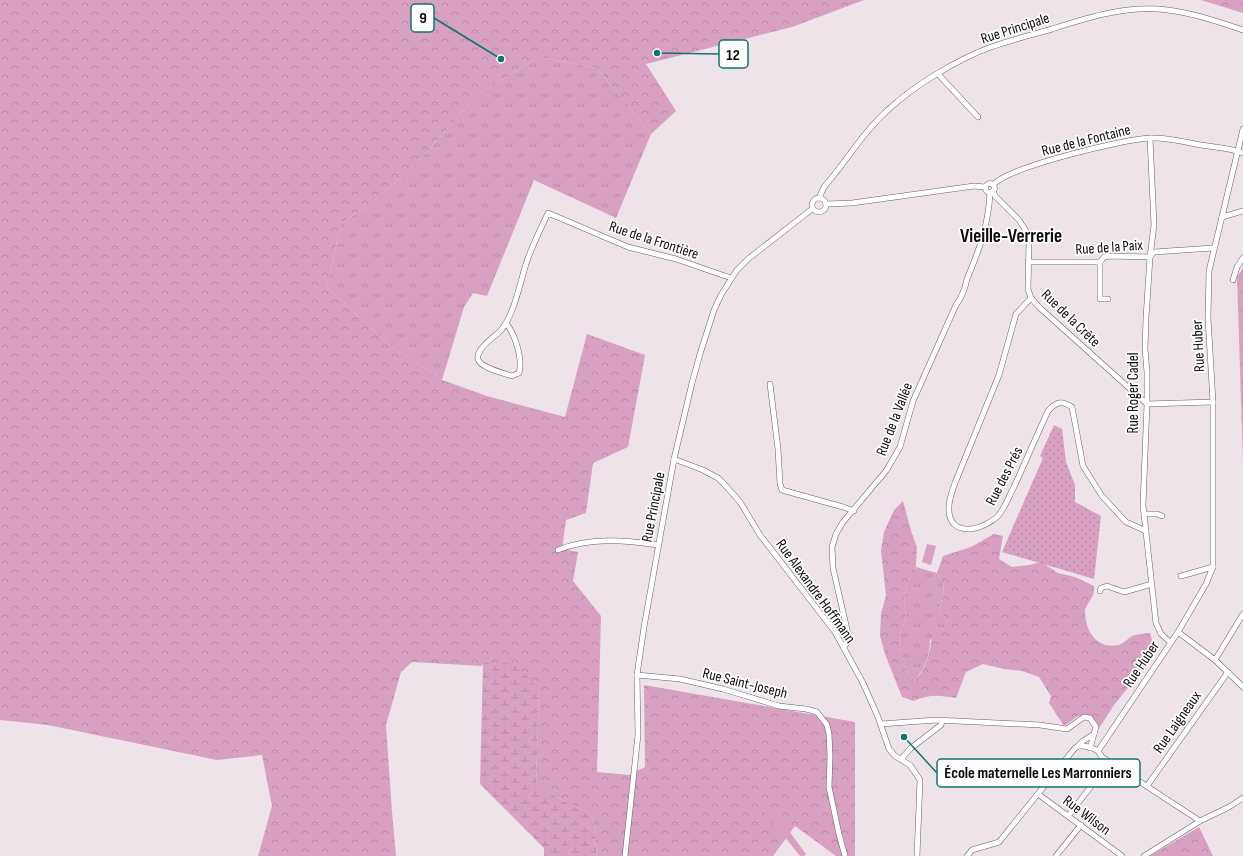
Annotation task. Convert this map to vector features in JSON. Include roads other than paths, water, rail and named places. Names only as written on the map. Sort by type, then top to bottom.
[{"type":"street","name":"Rue Principale","points":[[819,198],[824,187],[887,110],[938,74],[966,58],[990,48],[1094,16],[1144,9],[1184,12],[1243,30]]},
{"type":"street","points":[[938,74],[978,117]]},
{"type":"street","name":"Rue Huber","points":[[1098,751],[1178,632],[1206,584],[1213,567],[1212,402],[1208,291],[1209,271],[1213,248],[1240,152],[1243,129]]},
{"type":"street","name":"Rue de la Fontaine","points":[[826,204],[852,203],[974,186],[985,187],[989,183],[993,185],[999,179],[1044,163],[1116,143],[1150,138],[1240,152]]},
{"type":"street","name":"Rue Roger Cadel","points":[[1150,138],[1154,225],[1150,257],[1145,349],[1147,404],[1144,514],[1156,623],[1161,634],[1170,642]]},
{"type":"street","points":[[985,187],[987,191],[991,192],[994,189],[993,185]]},
{"type":"street","name":"Rue de la Crête","points":[[991,192],[1018,220],[1026,231],[1029,243],[1028,289],[1031,298],[1040,308],[1147,404]]},
{"type":"street","name":"Rue de la Vallée","points":[[844,647],[848,641],[848,634],[833,568],[832,547],[836,534],[843,522],[854,511],[886,471],[900,446],[913,401],[966,286],[967,278],[985,231],[991,192]]},
{"type":"street","points":[[819,198],[826,204],[825,208],[821,212],[817,212],[812,209],[812,202],[819,198]]},
{"type":"street","name":"Rue Principale","points":[[625,856],[638,735],[637,675],[658,545],[674,459],[692,383],[706,336],[721,295],[731,278],[748,259],[812,209]]},
{"type":"street","points":[[1222,216],[1243,211]]},
{"type":"street","name":"Rue de la Frontière","points":[[506,324],[528,259],[548,212],[628,247],[676,259],[731,278]]},
{"type":"street","name":"Rue de la Paix","points":[[1028,262],[1100,262],[1104,257],[1109,256],[1150,257],[1154,252],[1213,248]]},
{"type":"street","points":[[1233,280],[1237,267],[1243,258]]},
{"type":"street","points":[[1100,262],[1100,299],[1108,299]]},
{"type":"street","name":"Rue des Prés","points":[[1031,298],[1016,314],[999,375],[950,498],[950,517],[953,523],[965,529],[976,528],[990,522],[997,516],[1003,509],[1023,469],[1048,411],[1058,403],[1066,403],[1072,407],[1074,414],[1076,436],[1083,466],[1102,496],[1126,522],[1146,531]]},
{"type":"street","points":[[506,324],[510,328],[517,345],[520,367],[519,373],[512,376],[481,365],[478,360],[478,353],[480,349],[506,324]]},
{"type":"street","points":[[770,384],[780,484],[782,490],[854,511]]},
{"type":"street","points":[[1147,404],[1212,402]]},
{"type":"street","name":"Rue Alexandre Hoffmann","points":[[674,459],[703,470],[718,478],[725,485],[740,502],[760,535],[835,632],[863,683],[881,724],[889,749],[895,756],[910,765],[920,780],[917,856]]},
{"type":"street","points":[[1144,514],[1157,514],[1162,516]]},
{"type":"street","points":[[558,550],[591,541],[640,542],[658,545]]},
{"type":"street","points":[[1181,576],[1213,567]]},
{"type":"street","points":[[1100,591],[1101,588],[1107,586],[1124,592],[1152,584]]},
{"type":"street","points":[[1215,660],[1243,614]]},
{"type":"street","points":[[1178,632],[1215,660],[1243,686]]},
{"type":"street","name":"Rue Laigneaux","points":[[1147,786],[1228,672]]},
{"type":"street","name":"Rue Saint-Joseph","points":[[637,675],[680,679],[723,689],[779,706],[806,709],[817,712],[827,725],[829,734],[829,787],[845,856]]},
{"type":"street","points":[[881,724],[936,720],[1040,725],[1067,729],[1084,717],[1090,718],[1096,727],[1090,748]]},
{"type":"street","points":[[901,759],[911,748],[941,725],[942,721]]},
{"type":"street","points":[[967,856],[972,850],[998,842],[1076,747],[1094,734]]},
{"type":"street","points":[[1076,747],[1090,748],[1098,751],[1102,757],[1200,821]]},
{"type":"street","points":[[1068,816],[1110,762]]},
{"type":"street","name":"Rue Wilson","points":[[1038,794],[1122,856]]},
{"type":"street","points":[[1144,856],[1200,821],[1229,807],[1243,798]]},
{"type":"street","points":[[1056,856],[1081,825]]},
{"type":"place","name":"12","points":[[657,53]]},
{"type":"place","name":"9","points":[[501,59]]},
{"type":"place","name":"École maternelle Les Marronniers","points":[[904,737]]},
{"type":"district","name":"Vieille-Verrerie","points":[[1011,235]]}]
